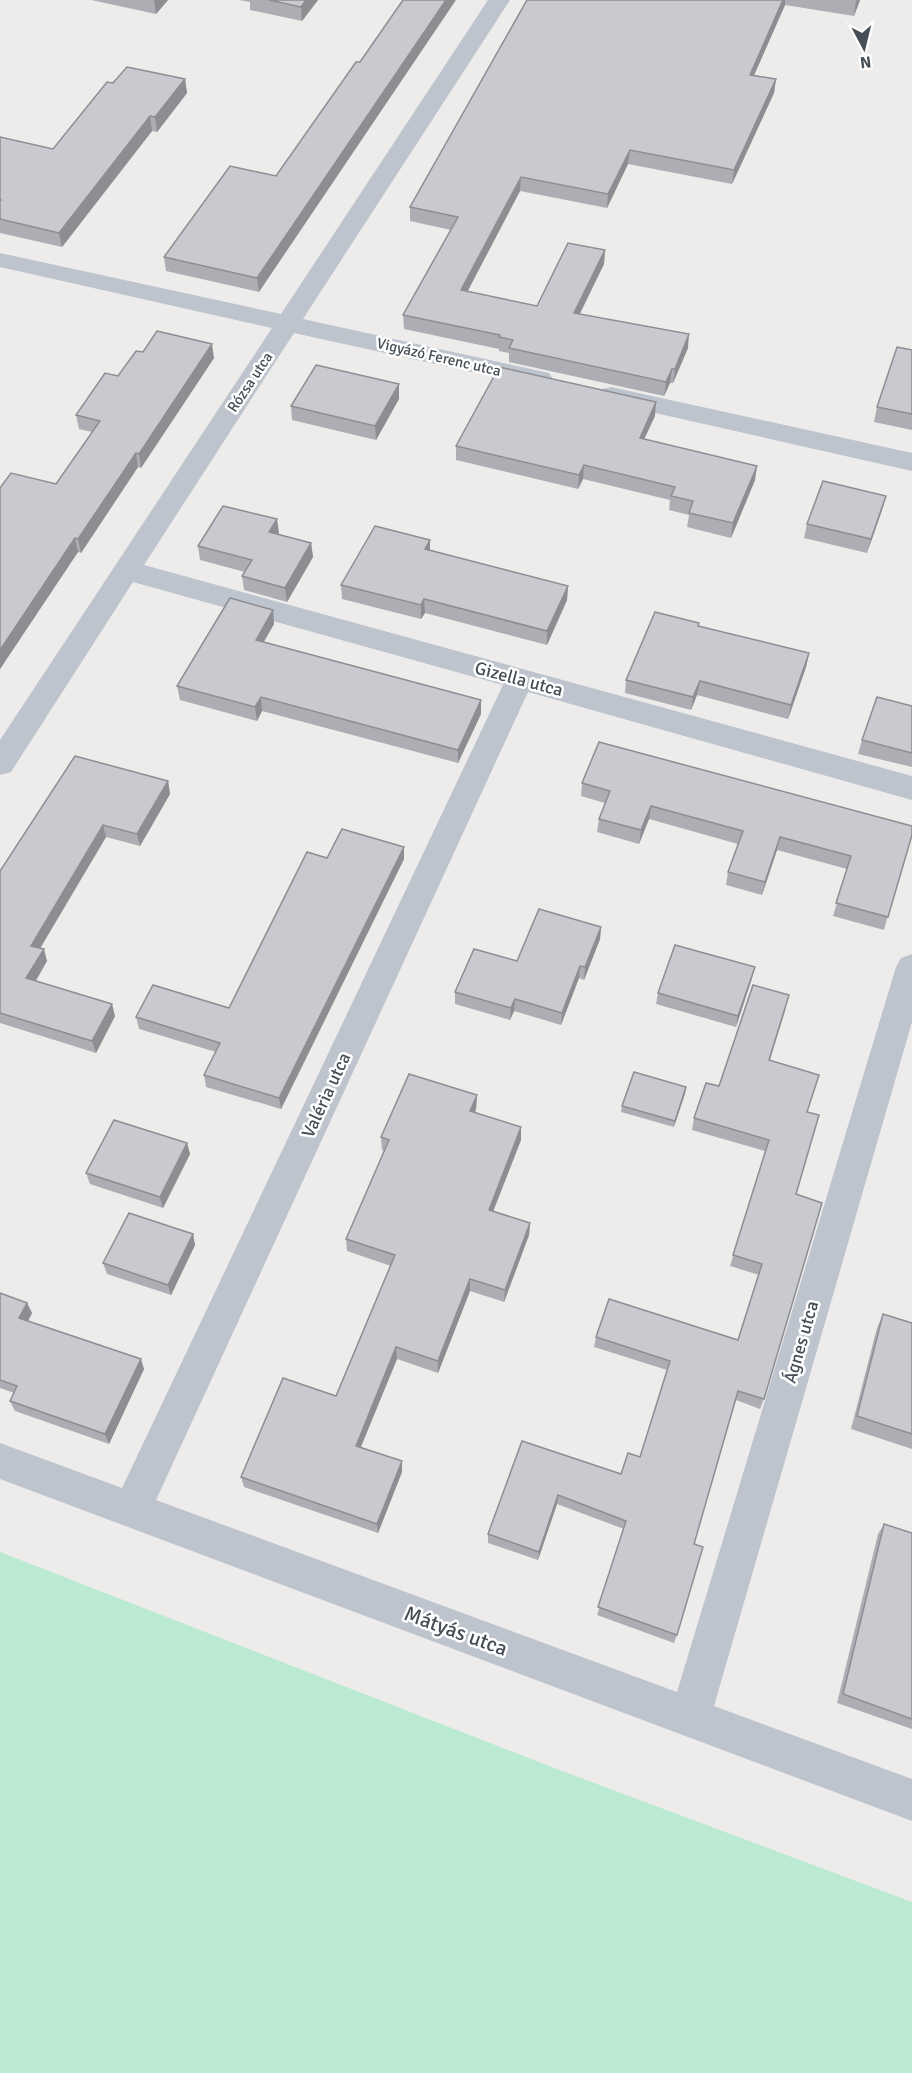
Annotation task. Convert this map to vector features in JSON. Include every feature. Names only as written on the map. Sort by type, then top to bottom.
[{"type":"street","name":"Rózsa utca","points":[[0,764],[289,323],[496,0]]},
{"type":"street","name":"Vigyázó Ferenc utca","points":[[0,260],[912,462]]},
{"type":"street","name":"Gizella utca","points":[[125,570],[912,788]]},
{"type":"street","name":"Valéria utca","points":[[131,1510],[520,679]]},
{"type":"street","name":"Ágnes utca","points":[[690,1718],[912,967]]},
{"type":"street","name":"Mátyás utca","points":[[0,1461],[912,1800]]},
{"type":"green space","points":[[0,1552],[557,1769],[912,1902],[912,2073],[0,2073]]},
{"type":"building","points":[[269,0],[306,0],[301,7]]},
{"type":"building","points":[[403,0],[446,0],[257,278],[164,257],[230,166],[276,176],[356,62],[360,62]]},
{"type":"building","points":[[527,0],[783,0],[750,75],[776,79],[734,170],[630,150],[608,194],[521,177],[461,290],[537,306],[568,243],[605,250],[574,313],[689,334],[675,369],[672,369],[666,382],[509,348],[513,340],[499,337],[500,335],[403,315],[458,217],[410,207]]},
{"type":"building","points":[[127,67],[185,79],[155,117],[150,116],[59,233],[0,219],[0,137],[53,149],[107,82],[113,83]]},
{"type":"building","points":[[157,331],[212,344],[139,454],[136,453],[78,539],[75,538],[0,650],[0,488],[11,473],[56,484],[100,421],[76,415],[105,373],[118,376],[136,351],[143,352]]},
{"type":"building","points":[[897,347],[912,350],[912,414],[877,407]]},
{"type":"building","points":[[316,365],[399,384],[375,426],[291,406]]},
{"type":"building","points":[[499,367],[656,402],[640,438],[757,466],[733,523],[689,513],[693,501],[671,496],[675,487],[584,465],[579,475],[456,446]]},
{"type":"building","points":[[823,481],[886,496],[871,539],[807,524]]},
{"type":"building","points":[[223,506],[277,519],[269,532],[311,543],[285,588],[242,576],[252,560],[198,546]]},
{"type":"building","points":[[375,526],[430,540],[425,549],[568,586],[547,631],[424,599],[421,605],[341,585]]},
{"type":"building","points":[[230,598],[273,610],[256,640],[481,700],[458,750],[261,697],[255,707],[177,686]]},
{"type":"building","points":[[655,612],[699,623],[698,626],[809,653],[791,705],[700,681],[693,697],[626,680]]},
{"type":"building","points":[[877,697],[912,706],[912,753],[862,740]]},
{"type":"building","points":[[599,742],[912,826],[912,835],[888,917],[836,903],[851,856],[780,837],[765,882],[728,872],[743,831],[651,806],[641,830],[599,819],[610,791],[582,783]]},
{"type":"building","points":[[75,756],[168,781],[137,834],[103,825],[31,946],[44,949],[26,978],[112,1004],[92,1041],[0,1013],[0,871]]},
{"type":"building","points":[[342,829],[404,847],[279,1098],[204,1075],[220,1043],[136,1017],[153,985],[229,1008],[307,852],[327,858]]},
{"type":"building","points":[[539,909],[601,927],[585,967],[580,966],[562,1013],[515,999],[511,1008],[455,992],[474,949],[517,961]]},
{"type":"building","points":[[675,945],[755,967],[738,1016],[658,993]]},
{"type":"building","points":[[753,985],[789,995],[769,1060],[819,1075],[807,1112],[819,1115],[796,1194],[822,1203],[764,1399],[738,1391],[694,1544],[703,1547],[677,1635],[598,1607],[626,1521],[558,1495],[539,1552],[488,1534],[522,1441],[621,1474],[628,1453],[640,1457],[670,1361],[596,1337],[609,1299],[738,1340],[762,1264],[733,1255],[769,1140],[694,1118],[706,1083],[719,1086]]},
{"type":"building","points":[[634,1072],[686,1087],[675,1121],[622,1106]]},
{"type":"building","points":[[409,1074],[477,1095],[470,1111],[521,1127],[489,1210],[530,1223],[505,1290],[470,1279],[438,1361],[396,1347],[356,1446],[402,1461],[377,1524],[241,1477],[283,1378],[336,1396],[395,1255],[346,1239],[389,1140],[381,1137]]},
{"type":"building","points":[[114,1120],[187,1143],[160,1197],[86,1173]]},
{"type":"building","points":[[129,1213],[193,1234],[168,1285],[103,1263]]},
{"type":"building","points":[[0,1293],[27,1303],[19,1318],[141,1359],[105,1434],[10,1401],[17,1386],[0,1380]]},
{"type":"building","points":[[883,1314],[912,1323],[912,1434],[857,1416]]},
{"type":"building","points":[[884,1524],[912,1533],[912,1719],[843,1694]]}]
